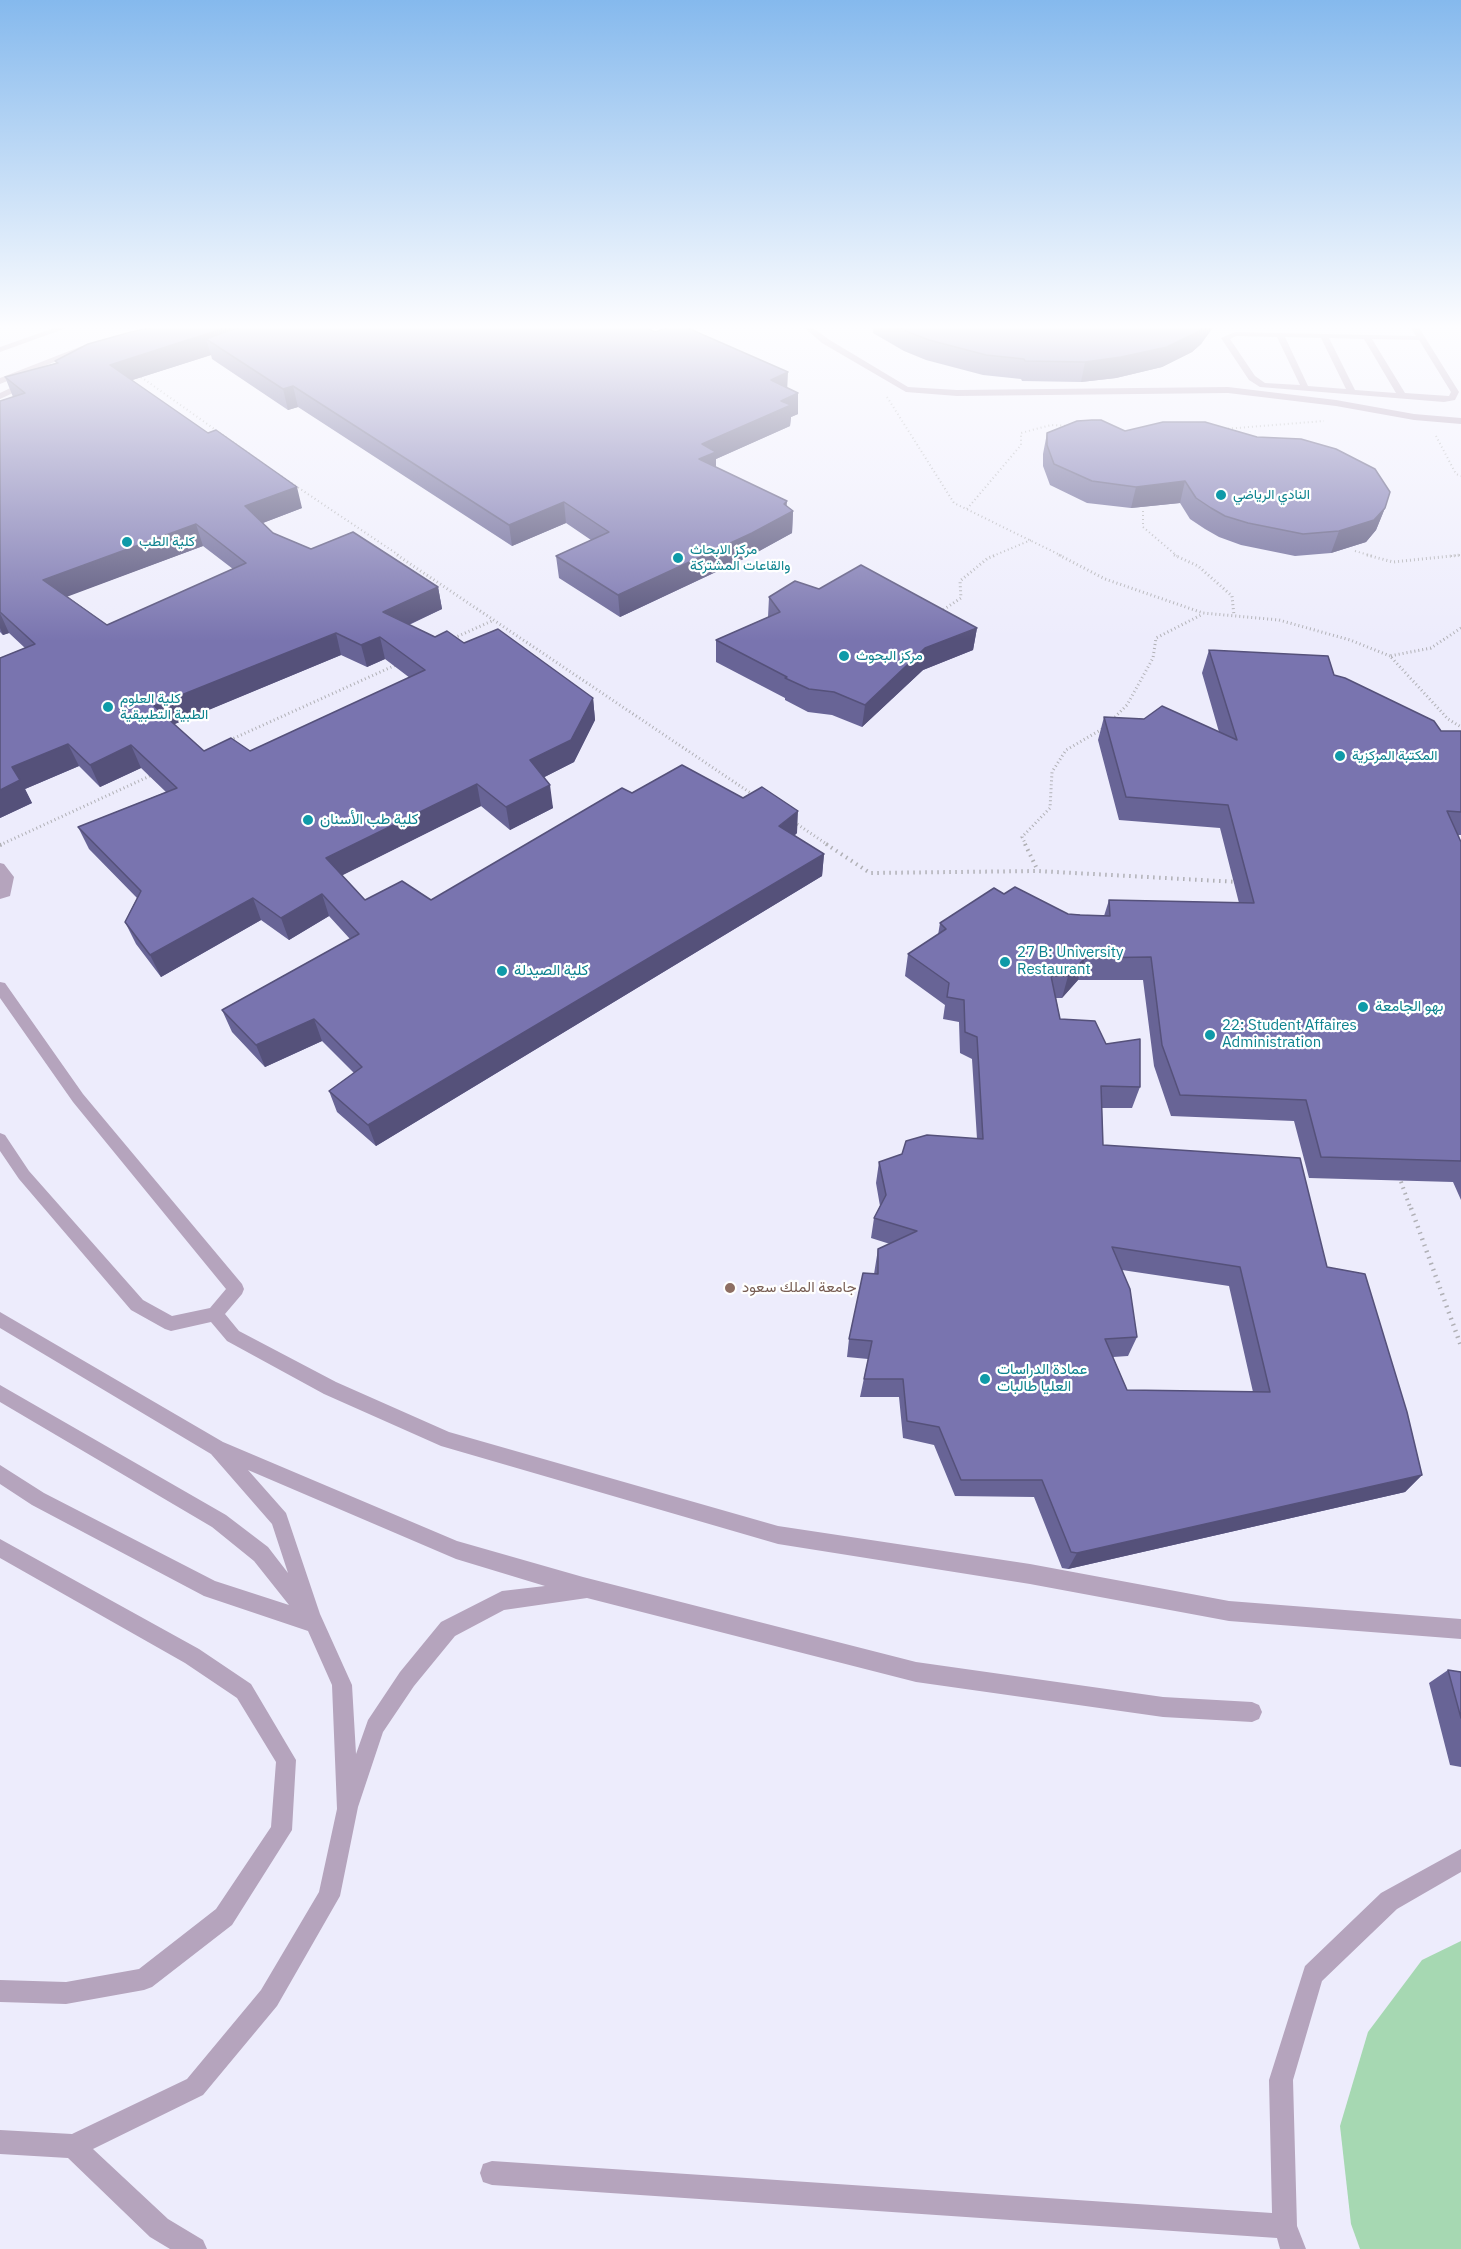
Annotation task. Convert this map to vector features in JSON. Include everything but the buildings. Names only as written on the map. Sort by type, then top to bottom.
[{"type":"lane","points":[[0,867],[8,877],[5,893],[0,895]]},
{"type":"lane","points":[[0,987],[78,1098],[236,1288],[215,1314],[171,1324],[137,1305],[24,1175],[0,1139]]},
{"type":"lane","points":[[215,1314],[232,1336],[330,1388],[447,1440],[778,1535],[1030,1574],[1229,1611],[1461,1629]]},
{"type":"lane","points":[[0,1319],[217,1448],[456,1550],[593,1589],[916,1672],[1163,1707],[1252,1712]]},
{"type":"lane","points":[[0,1394],[219,1521],[261,1554],[315,1623]]},
{"type":"lane","points":[[217,1448],[279,1519],[315,1623],[342,1685],[348,1809]]},
{"type":"lane","points":[[0,1474],[38,1499],[211,1589],[315,1623]]},
{"type":"lane","points":[[0,1548],[192,1656],[244,1691],[286,1760],[281,1830],[224,1917],[144,1979],[66,1993],[0,1991]]},
{"type":"lane","points":[[0,2142],[73,2146],[195,2087],[269,1998],[329,1896],[348,1809],[375,1727],[407,1679],[447,1629],[502,1601],[593,1589]]},
{"type":"lane","points":[[492,2173],[1289,2238],[1281,2080],[1313,1974],[1389,1901],[1461,1860]]},
{"type":"lane","points":[[73,2146],[159,2228],[194,2249]]},
{"type":"path","points":[[219,431],[761,800]]},
{"type":"path","points":[[907,431],[954,502],[967,509],[1105,579],[1203,613],[1279,620],[1350,640],[1390,656],[1448,719],[1461,727]]},
{"type":"path","points":[[967,509],[1021,445],[1021,433],[1029,431]]},
{"type":"path","points":[[1435,433],[1456,474],[1461,476]]},
{"type":"path","points":[[1143,510],[1143,527],[1155,540],[1175,555],[1197,566],[1232,597],[1233,616]]},
{"type":"path","points":[[933,617],[961,598],[960,581],[988,558],[1031,540]]},
{"type":"path","points":[[1355,551],[1393,562],[1461,555]]},
{"type":"path","points":[[1038,871],[1022,837],[1050,808],[1052,772],[1066,750],[1104,728],[1127,705],[1153,658],[1156,638],[1203,613]]},
{"type":"path","points":[[451,640],[494,620]]},
{"type":"path","points":[[1390,656],[1431,648],[1461,628]]},
{"type":"path","points":[[226,742],[398,664]]},
{"type":"path","points":[[0,845],[161,771]]},
{"type":"path","points":[[791,820],[870,873],[1038,871],[1246,883]]},
{"type":"path","points":[[1395,1166],[1461,1346]]},
{"type":"shaded area","name":"جامعة الملك سعود","points":[[0,431],[1461,431],[1461,2249],[0,2249]]},
{"type":"green space","points":[[1461,1941],[1461,2249],[1360,2249],[1351,2224],[1340,2126],[1368,2032],[1422,1960]]},
{"type":"place","name":"النادي الرياضي","points":[[1221,495]]},
{"type":"place","name":"كلية الطب","points":[[127,542]]},
{"type":"place","name":"مركز الابحاث والقاعات المشتركة","points":[[678,558]]},
{"type":"place","name":"مركز البحوث","points":[[844,656]]},
{"type":"place","name":"كلية العلوم الطبية التطبيقية","points":[[108,707]]},
{"type":"place","name":"المكتبة المركزية","points":[[1340,756]]},
{"type":"place","name":"كلية طب الأسنان","points":[[308,820]]},
{"type":"place","name":"27 B: University Restaurant","points":[[1005,962]]},
{"type":"place","name":"كلية الصيدلة","points":[[502,971]]},
{"type":"place","name":"بهو الجامعة","points":[[1363,1007]]},
{"type":"place","name":"22: Student Affaires Administration","points":[[1210,1035]]},
{"type":"place","name":"جامعة الملك سعود","points":[[730,1288]]},
{"type":"place","name":"عمادة الدراسات العليا طالبات","points":[[985,1379]]}]
